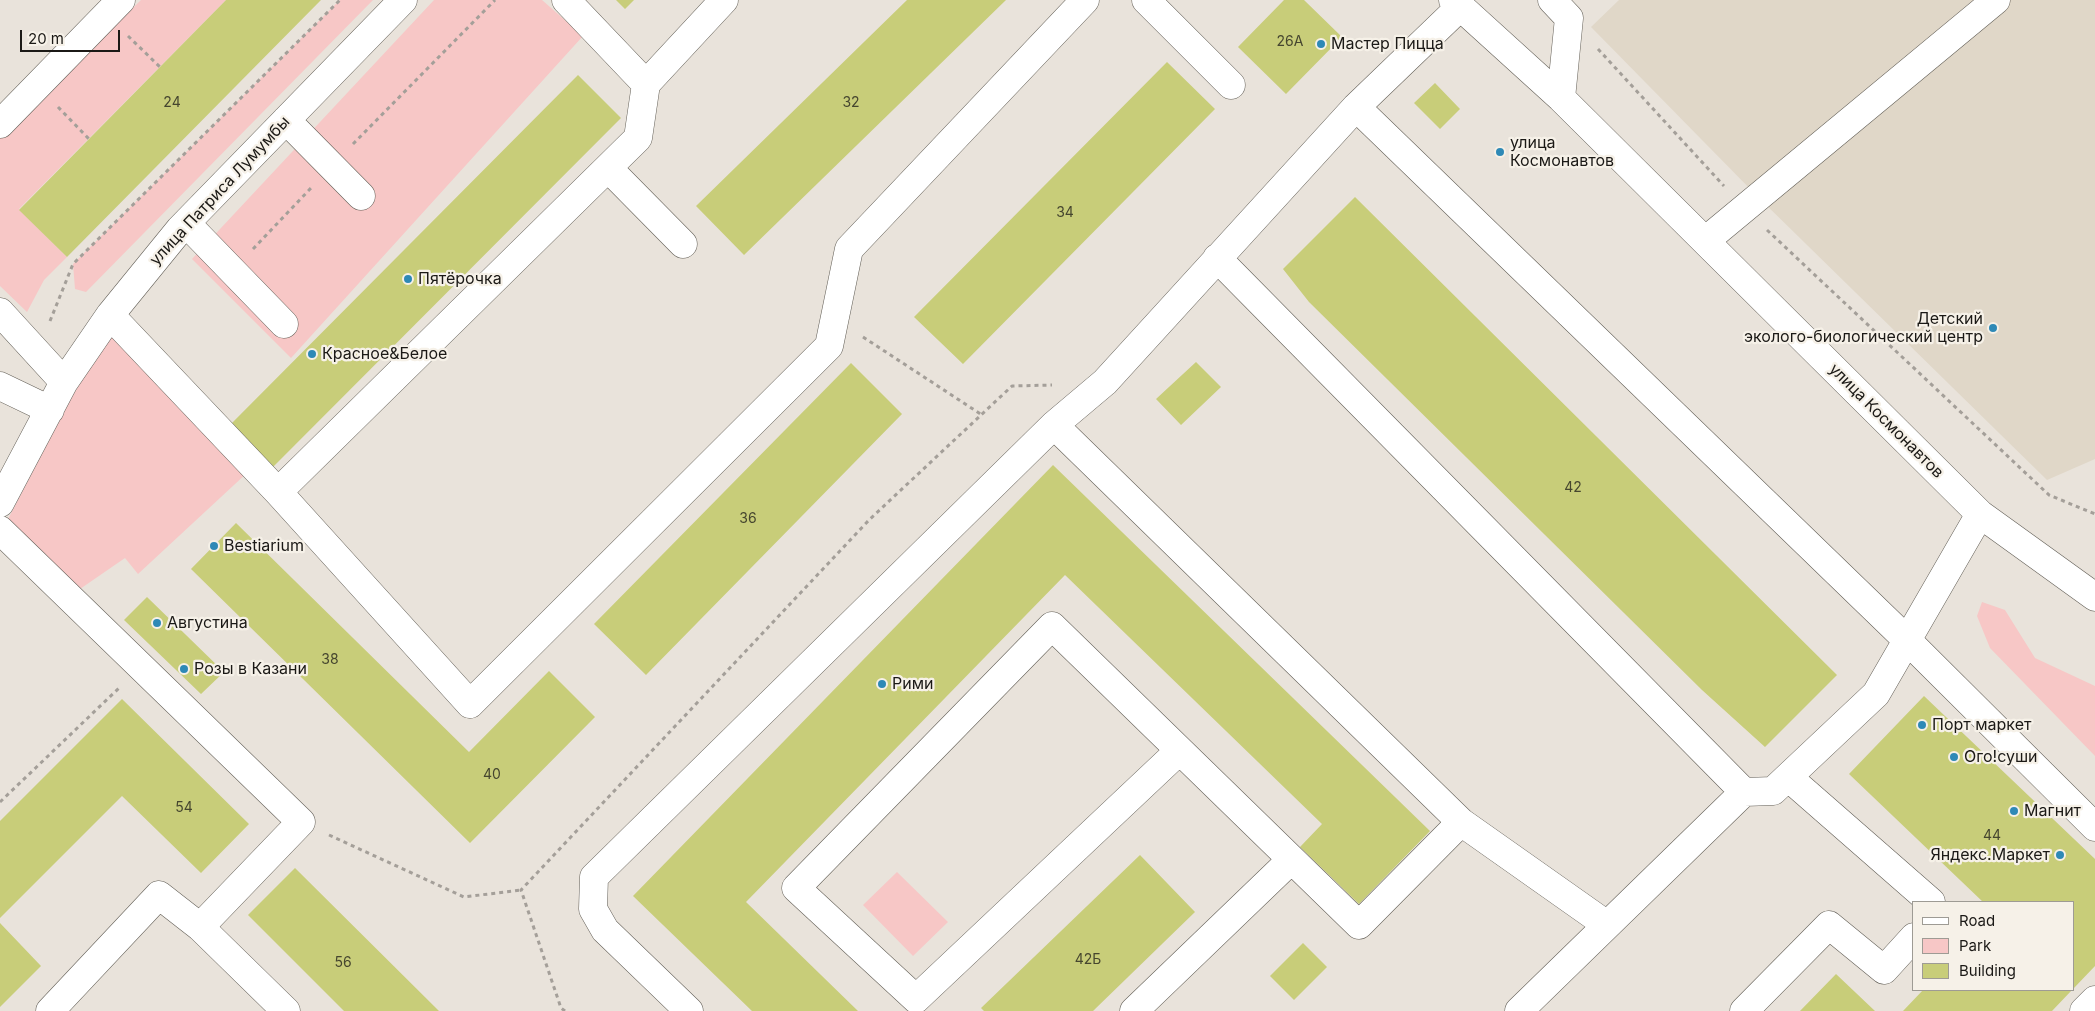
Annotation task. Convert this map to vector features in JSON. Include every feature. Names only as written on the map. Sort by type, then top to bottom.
[{"type":"street","name":"улица Патриса Лумумбы","points":[[0,503],[64,382],[110,314],[186,223],[403,0]]},
{"type":"street","points":[[566,0],[646,84]]},
{"type":"street","points":[[278,492],[638,138],[646,84],[724,0]]},
{"type":"street","points":[[110,314],[278,492],[470,704],[828,346],[849,249],[1085,0]]},
{"type":"street","points":[[1146,0],[1231,85]]},
{"type":"street","points":[[1705,240],[1996,0]]},
{"type":"street","points":[[689,1011],[605,930],[593,909],[594,877],[1054,425],[1105,382],[1356,107],[1456,3]]},
{"type":"street","name":"улица Космонавтов","points":[[1456,3],[1561,98],[1980,514],[2095,598]]},
{"type":"street","points":[[0,124],[114,8]]},
{"type":"street","points":[[1561,9],[1561,98]]},
{"type":"street","points":[[1356,107],[1907,640],[2095,827]]},
{"type":"street","points":[[286,120],[361,196]]},
{"type":"street","points":[[608,168],[683,244]]},
{"type":"street","points":[[186,223],[284,324]]},
{"type":"street","points":[[1217,258],[1744,792]]},
{"type":"street","points":[[0,312],[64,382]]},
{"type":"street","points":[[0,386],[50,410]]},
{"type":"street","points":[[1054,425],[1460,822],[1608,925]]},
{"type":"street","points":[[1519,1011],[1744,792],[1773,791],[1876,694],[1980,514]]},
{"type":"street","points":[[0,530],[301,822],[200,927]]},
{"type":"street","points":[[1179,751],[922,1005],[796,888],[1052,626],[1359,925],[1460,822]]},
{"type":"street","points":[[1788,777],[1930,901]]},
{"type":"street","points":[[1134,1011],[1291,860]]},
{"type":"street","points":[[50,1011],[159,896],[200,927],[286,1011]]},
{"type":"street","points":[[1744,1011],[1829,925],[1884,970],[1912,939]]},
{"type":"street","points":[[2084,1011],[2095,1000]]},
{"type":"path","points":[[47,330],[73,264],[340,0]]},
{"type":"path","points":[[232,271],[495,0]]},
{"type":"path","points":[[114,8],[160,67]]},
{"type":"path","points":[[1561,9],[1744,208],[2050,495],[2095,514]]},
{"type":"path","points":[[38,86],[88,139]]},
{"type":"path","points":[[834,318],[982,415]]},
{"type":"path","points":[[301,822],[464,896],[521,890],[870,519],[1012,386],[1059,384]]},
{"type":"path","points":[[0,802],[141,667]]},
{"type":"path","points":[[521,890],[561,1008],[565,1011]]},
{"type":"shaded area","name":"Детский эколого-биологический центр","points":[[1619,0],[2095,0],[2095,459],[2047,480],[1758,197],[1591,27]]},
{"type":"green space","points":[[141,0],[226,0],[19,209],[67,257],[44,280],[27,312],[0,286],[0,138]]},
{"type":"green space","points":[[340,0],[373,0],[86,292],[75,289],[73,264]]},
{"type":"green space","points":[[434,0],[542,0],[583,36],[291,358],[192,259]]},
{"type":"green space","points":[[111,332],[248,472],[138,574],[125,558],[80,589],[7,521],[70,400]]},
{"type":"green space","points":[[1982,602],[2005,610],[2035,658],[2095,686],[2095,756],[1990,648],[1977,616]]},
{"type":"green space","points":[[897,872],[948,922],[913,956],[863,905]]},
{"type":"building","points":[[226,0],[321,0],[67,257],[19,210]]},
{"type":"building","points":[[616,0],[634,0],[625,9]]},
{"type":"building","points":[[907,0],[1006,0],[744,255],[696,206]]},
{"type":"building","points":[[1284,0],[1304,0],[1342,37],[1286,94],[1238,47]]},
{"type":"building","points":[[1167,62],[1215,109],[963,364],[914,317]]},
{"type":"building","points":[[578,75],[621,118],[273,467],[230,425]]},
{"type":"building","points":[[1435,83],[1460,109],[1440,129],[1414,103]]},
{"type":"building","points":[[1355,197],[1837,675],[1765,747],[1702,690],[1309,302],[1283,269]]},
{"type":"building","points":[[1196,362],[1221,387],[1181,425],[1156,399]]},
{"type":"building","points":[[851,363],[902,414],[646,675],[594,624]]},
{"type":"building","points":[[1053,465],[1430,831],[1359,904],[1300,847],[1322,824],[1065,575],[746,902],[858,1011],[752,1011],[633,896]]},
{"type":"building","points":[[236,523],[469,752],[549,671],[595,717],[470,843],[191,569]]},
{"type":"building","points":[[147,597],[224,672],[201,694],[124,620]]},
{"type":"building","points":[[1924,696],[2095,859],[2095,966],[2075,987],[2075,901],[1982,901],[1849,774]]},
{"type":"building","points":[[122,699],[249,824],[201,873],[122,796],[0,918],[0,821]]},
{"type":"building","points":[[1140,855],[1195,912],[1093,1011],[984,1011],[981,1008]]},
{"type":"building","points":[[295,868],[439,1011],[344,1011],[248,915]]},
{"type":"building","points":[[0,923],[41,966],[0,1007]]},
{"type":"building","points":[[1303,943],[1327,967],[1294,1000],[1270,976]]},
{"type":"building","points":[[1836,974],[1875,1011],[1800,1011]]},
{"type":"building","points":[[1922,991],[2071,991],[2052,1011],[1903,1011]]},
{"type":"place","name":"Мастер Пицца","points":[[1321,44]]},
{"type":"place","name":"улица Космонавтов","points":[[1500,152]]},
{"type":"place","name":"Пятёрочка","points":[[408,279]]},
{"type":"place","name":"Детский эколого-биологический центр","points":[[1993,328]]},
{"type":"place","name":"Красное&Белое","points":[[312,354]]},
{"type":"place","name":"Bestiarium","points":[[214,546]]},
{"type":"place","name":"Августина","points":[[157,623]]},
{"type":"place","name":"Розы в Казани","points":[[184,669]]},
{"type":"place","name":"Рими","points":[[882,684]]},
{"type":"place","name":"Порт маркет","points":[[1922,725]]},
{"type":"place","name":"Ого!суши","points":[[1954,757]]},
{"type":"place","name":"Магнит","points":[[2014,811]]},
{"type":"place","name":"Яндекс.Маркет","points":[[2060,855]]}]
